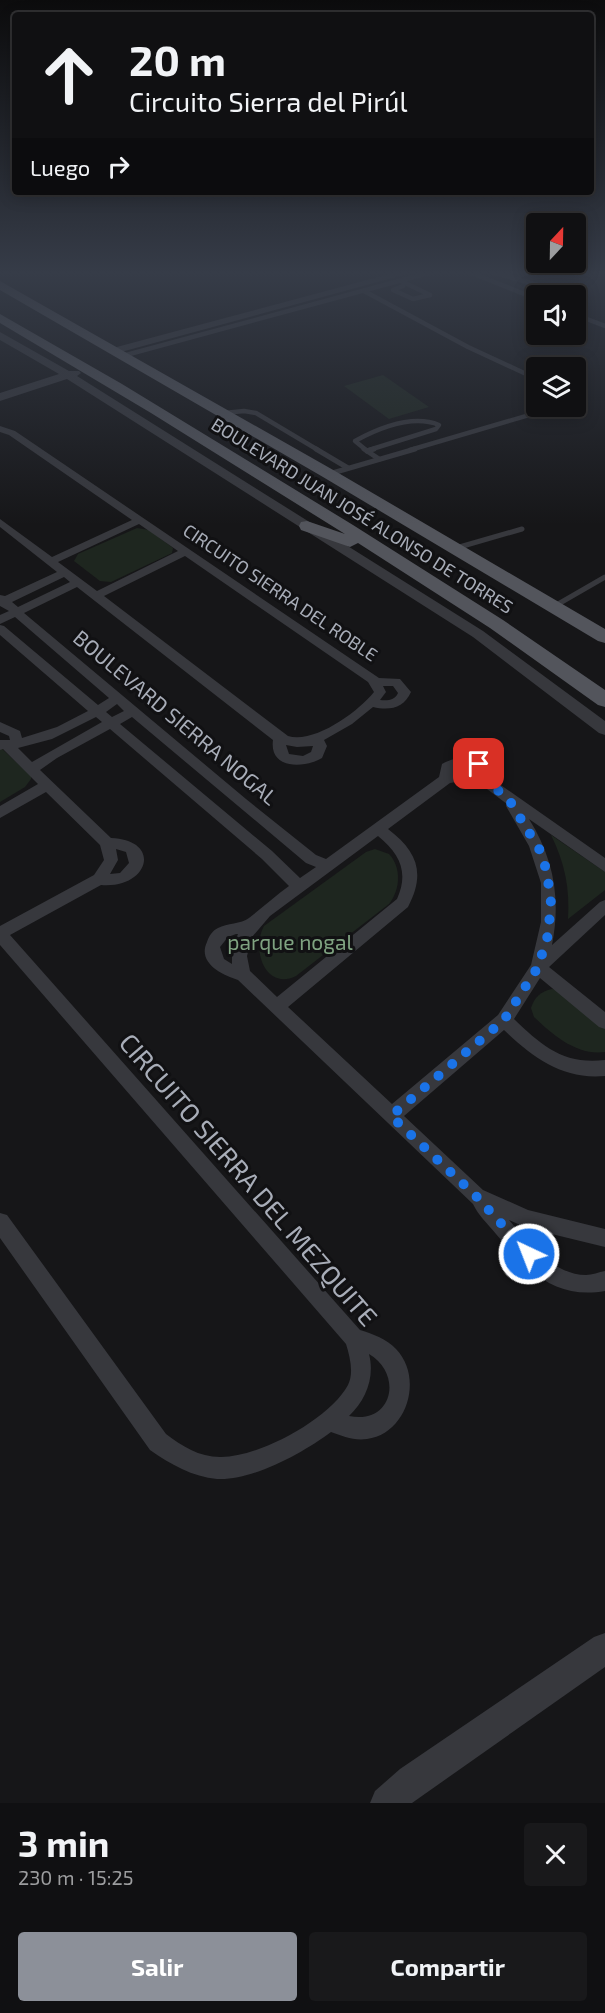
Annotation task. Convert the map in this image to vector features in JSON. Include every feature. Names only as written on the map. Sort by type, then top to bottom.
[{"type":"main road","name":"BOULEVARD JUAN JOSÉ ALONSO DE TORRES","points":[[66,356],[141,399],[399,561],[543,654],[605,700]]},
{"type":"main road","name":"BOULEVARD JUAN JOSÉ ALONSO DE TORRES","points":[[126,356],[605,637]]},
{"type":"main road","points":[[141,399],[142,393],[150,388],[170,385],[179,387]]},
{"type":"main road","points":[[307,526],[399,561]]},
{"type":"street","points":[[36,356],[497,646],[605,729]]},
{"type":"street","points":[[0,388],[83,366]]},
{"type":"street","points":[[0,397],[63,372]]},
{"type":"street","points":[[0,422],[13,424],[16,428],[12,433]]},
{"type":"street","name":"CIRCUITO SIERRA DEL ROBLE","points":[[0,429],[12,433],[186,550],[375,682],[380,692],[372,703]]},
{"type":"street","points":[[51,561],[140,520]]},
{"type":"street","points":[[0,522],[280,738],[296,743],[317,739],[372,703],[395,704],[404,697],[405,692],[396,682],[375,682]]},
{"type":"street","points":[[97,596],[186,550]]},
{"type":"street","points":[[1,601],[66,572]]},
{"type":"street","points":[[0,620],[79,582]]},
{"type":"street","name":"BOULEVARD SIERRA NOGAL","points":[[1,601],[17,612],[285,838],[311,859],[326,865]]},
{"type":"street","points":[[0,629],[267,855],[298,886]]},
{"type":"street","points":[[8,745],[46,738],[97,712],[118,698]]},
{"type":"street","points":[[32,769],[52,755],[134,711]]},
{"type":"street","points":[[0,726],[15,734],[8,745]]},
{"type":"street","points":[[280,738],[278,750],[280,755],[298,762],[305,762],[317,756],[320,746],[317,739]]},
{"type":"street","points":[[0,934],[99,879],[111,860],[111,852],[107,843],[8,745]]},
{"type":"street","points":[[605,866],[488,783],[466,776],[445,779],[326,865],[248,926],[238,951],[238,963],[243,975],[476,1196],[545,1270],[562,1281],[581,1286],[605,1281]]},
{"type":"street","points":[[0,813],[48,784]]},
{"type":"street","points":[[508,798],[537,843],[547,873],[551,903],[548,935],[538,967]]},
{"type":"street","points":[[277,1007],[404,903],[410,890],[412,873],[410,866],[403,850],[377,828]]},
{"type":"street","points":[[99,879],[115,881],[123,879],[135,870],[138,864],[136,851],[131,846],[124,843],[107,843]]},
{"type":"street","points":[[391,1116],[504,1020],[538,967],[605,906]]},
{"type":"street","points":[[243,975],[227,971],[219,966],[213,958],[212,950],[220,934],[229,928],[248,926]]},
{"type":"street","name":"CIRCUITO SIERRA DEL MEZQUITE","points":[[0,934],[354,1338],[361,1355],[360,1379],[348,1405],[329,1421],[280,1452],[255,1461],[222,1468],[199,1465],[177,1456],[158,1442],[0,1222]]},
{"type":"street","points":[[538,967],[605,1022]]},
{"type":"street","points":[[504,1020],[545,1056],[564,1065],[585,1070],[605,1068]]},
{"type":"street","points":[[476,1196],[527,1219],[605,1238]]},
{"type":"street","points":[[329,1421],[353,1428],[371,1428],[385,1421],[395,1408],[400,1392],[399,1376],[393,1360],[381,1349],[354,1338]]},
{"type":"street","points":[[387,1803],[412,1781],[605,1648]]},
{"type":"lane","points":[[488,356],[526,374]]},
{"type":"lane","points":[[224,413],[244,411],[255,413],[348,468]]},
{"type":"lane","points":[[329,474],[526,416]]},
{"type":"lane","points":[[367,451],[436,429],[439,425],[432,420],[411,421],[355,441],[367,451],[379,459]]},
{"type":"lane","points":[[456,548],[522,529]]},
{"type":"lane","points":[[553,607],[605,577]]},
{"type":"green space","points":[[383,375],[429,407],[389,419],[344,386]]},
{"type":"green space","points":[[137,528],[149,530],[173,548],[172,553],[111,582],[100,581],[74,561],[78,554]]},
{"type":"green space","points":[[0,747],[31,776],[31,779],[25,787],[0,802]]},
{"type":"green space","points":[[551,835],[605,872],[605,890],[568,919],[566,876]]},
{"type":"green space","name":"parque nogal","points":[[375,849],[389,854],[398,872],[397,886],[389,904],[296,976],[285,979],[276,978],[269,973],[260,956],[260,935],[264,926],[366,852]]},
{"type":"green space","points":[[552,989],[559,990],[605,1024],[605,1052],[585,1051],[566,1043],[534,1017],[531,1008],[534,1001],[541,993]]},
{"type":"route","points":[[479,764],[488,772],[488,783],[508,798],[541,852],[547,873],[551,903],[548,935],[538,967],[504,1020],[391,1116],[476,1196],[529,1254]]}]
